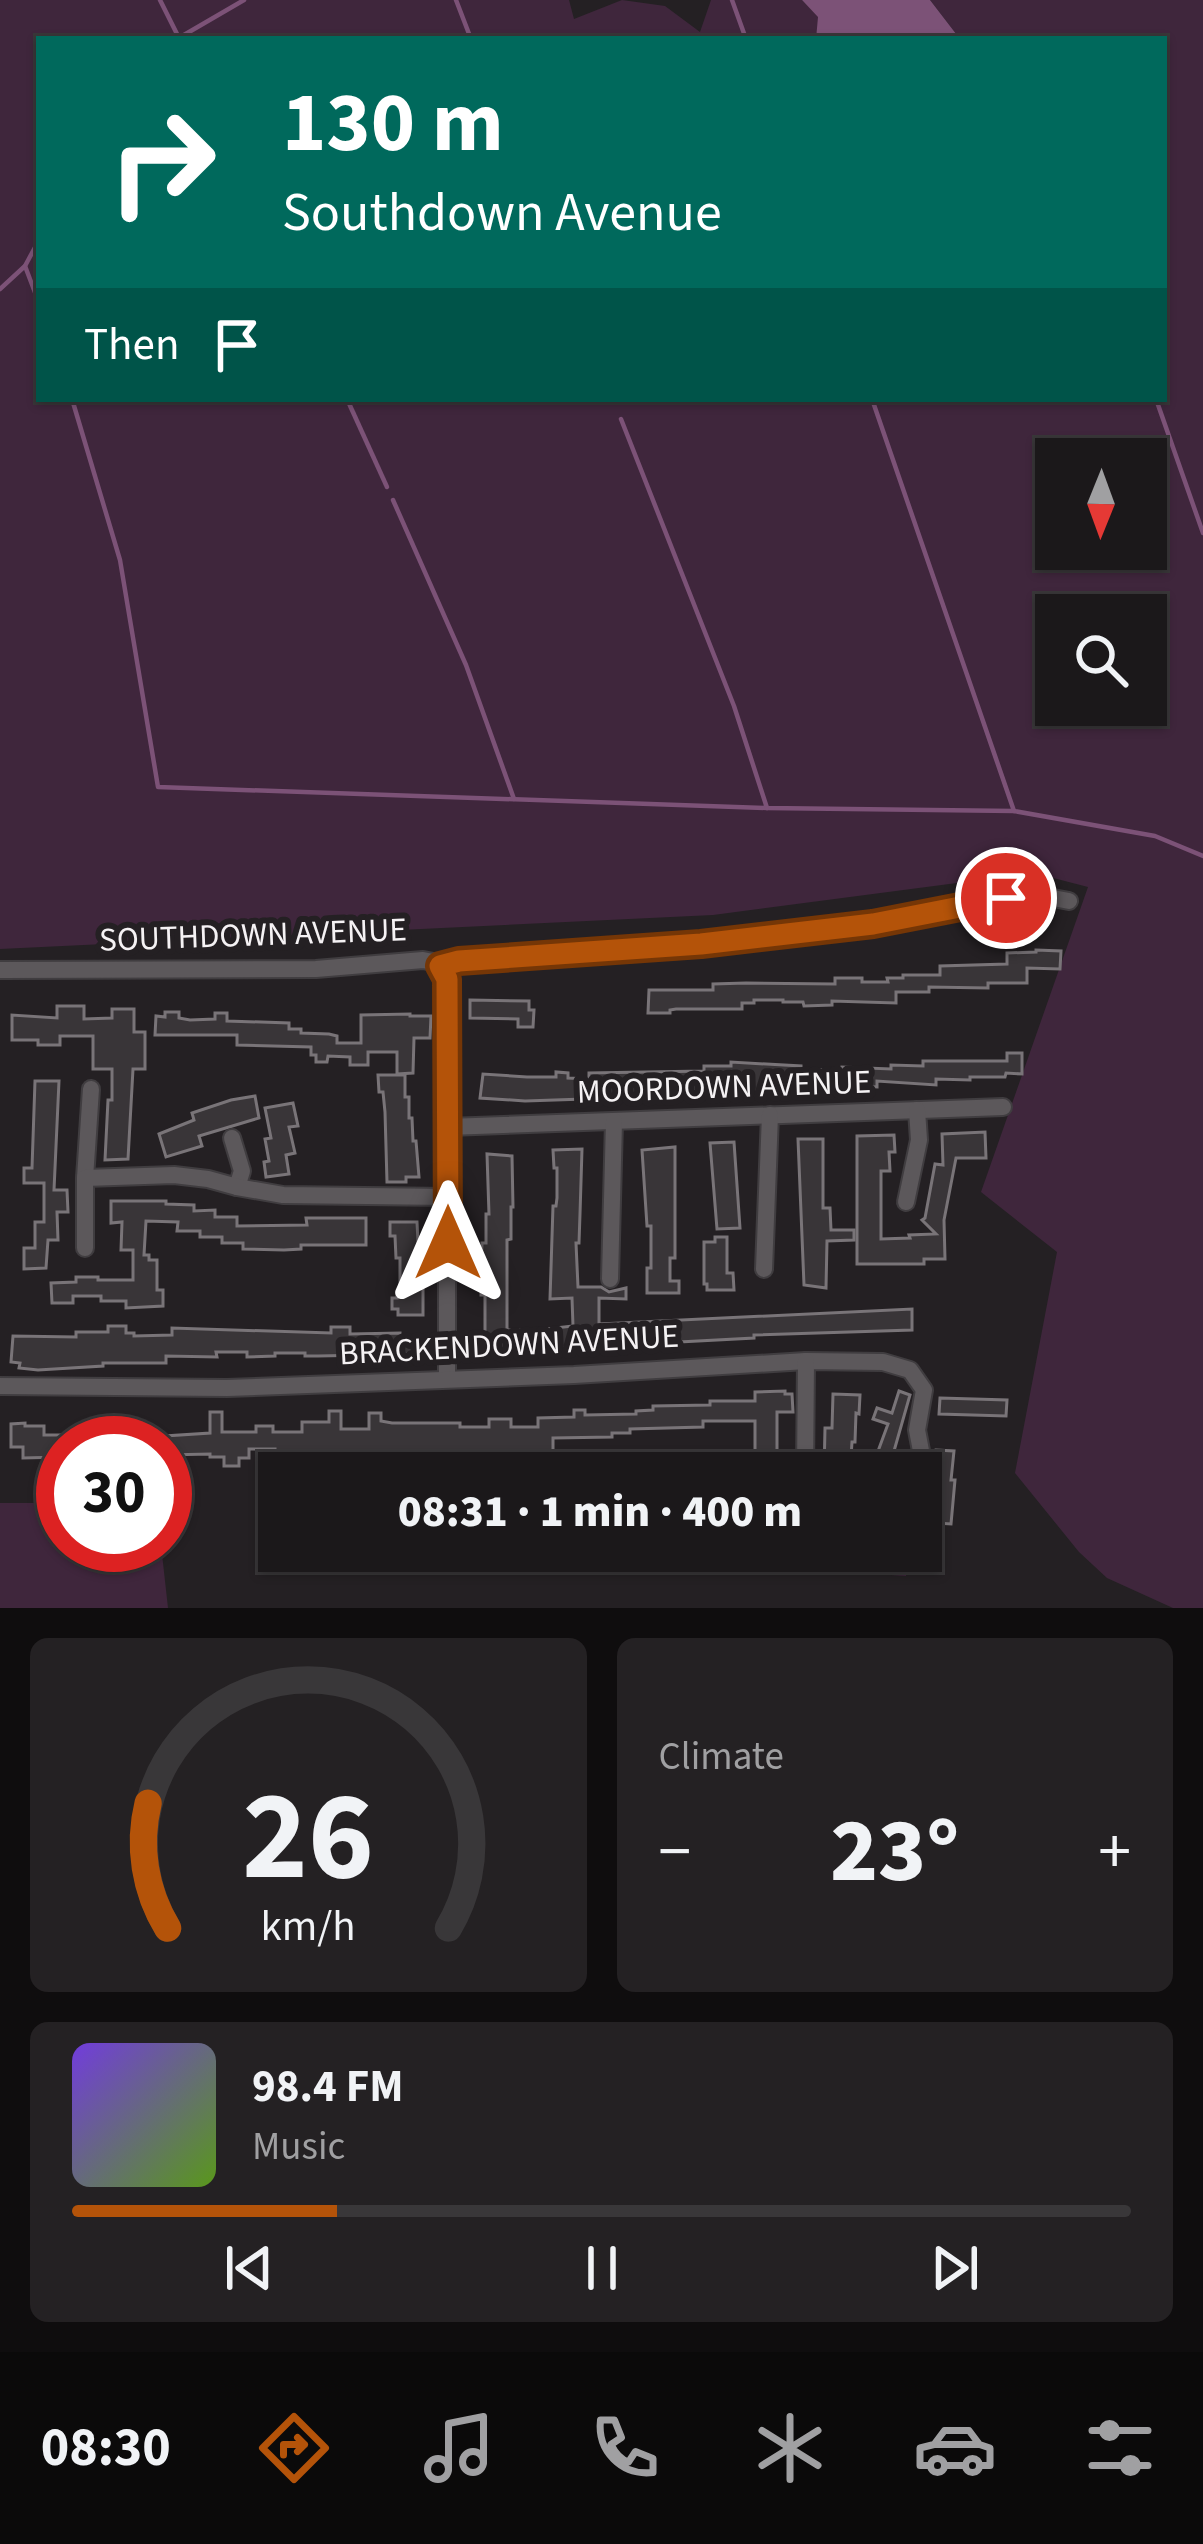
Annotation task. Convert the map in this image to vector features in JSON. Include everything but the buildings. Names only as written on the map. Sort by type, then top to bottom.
[{"type":"street","name":"SOUTHDOWN AVENUE","points":[[3,970],[316,969],[423,960],[440,966],[873,924],[1014,896],[1069,901]]},
{"type":"street","points":[[440,966],[447,979],[447,1378]]},
{"type":"street","points":[[85,1248],[91,1088]]},
{"type":"street","name":"MOORDOWN AVENUE","points":[[448,1127],[1003,1107]]},
{"type":"street","points":[[906,1202],[919,1140],[917,1110]]},
{"type":"street","points":[[764,1269],[770,1115]]},
{"type":"street","points":[[610,1279],[614,1121]]},
{"type":"street","points":[[232,1138],[242,1172],[237,1187]]},
{"type":"street","points":[[86,1178],[174,1175],[283,1195],[448,1197]]},
{"type":"street","points":[[805,1452],[806,1360]]},
{"type":"street","name":"BRACKENDOWN AVENUE","points":[[0,1386],[227,1388],[574,1375],[806,1360],[883,1362],[910,1370],[924,1390],[917,1430],[921,1452]]},
{"type":"shaded area","points":[[0,0],[569,0],[574,19],[622,0],[665,6],[700,32],[711,0],[802,0],[819,17],[816,36],[36,36],[36,402],[1167,402],[1167,36],[958,36],[930,0],[1203,0],[1203,1608],[1173,1608],[1107,1578],[1079,1552],[1015,1473],[1057,1252],[981,1192],[1088,887],[1034,873],[713,915],[0,949]]},
{"type":"shaded area","points":[[802,0],[930,0],[958,36],[816,36],[818,17]]},
{"type":"shaded area","points":[[0,1503],[36,1503],[36,1572],[164,1572],[168,1608],[0,1608]]},
{"type":"shaded area","points":[[847,1572],[906,1572],[906,1576]]},
{"type":"waterway","points":[[160,0],[178,36]]},
{"type":"waterway","points":[[182,36],[244,0]]},
{"type":"waterway","points":[[456,0],[470,36]]},
{"type":"waterway","points":[[732,0],[745,36]]},
{"type":"waterway","points":[[0,289],[25,266],[36,246]]},
{"type":"waterway","points":[[25,266],[36,295]]},
{"type":"waterway","points":[[73,402],[120,560],[158,787],[767,808],[1014,811],[1155,836],[1203,856]]},
{"type":"waterway","points":[[348,402],[387,487]]},
{"type":"waterway","points":[[873,402],[1014,811]]},
{"type":"waterway","points":[[1157,402],[1203,533]]},
{"type":"waterway","points":[[621,419],[734,706],[767,808]]},
{"type":"waterway","points":[[393,500],[466,665],[514,799]]},
{"type":"route","points":[[448,1243],[447,979],[440,966],[873,924],[1006,898]]}]
